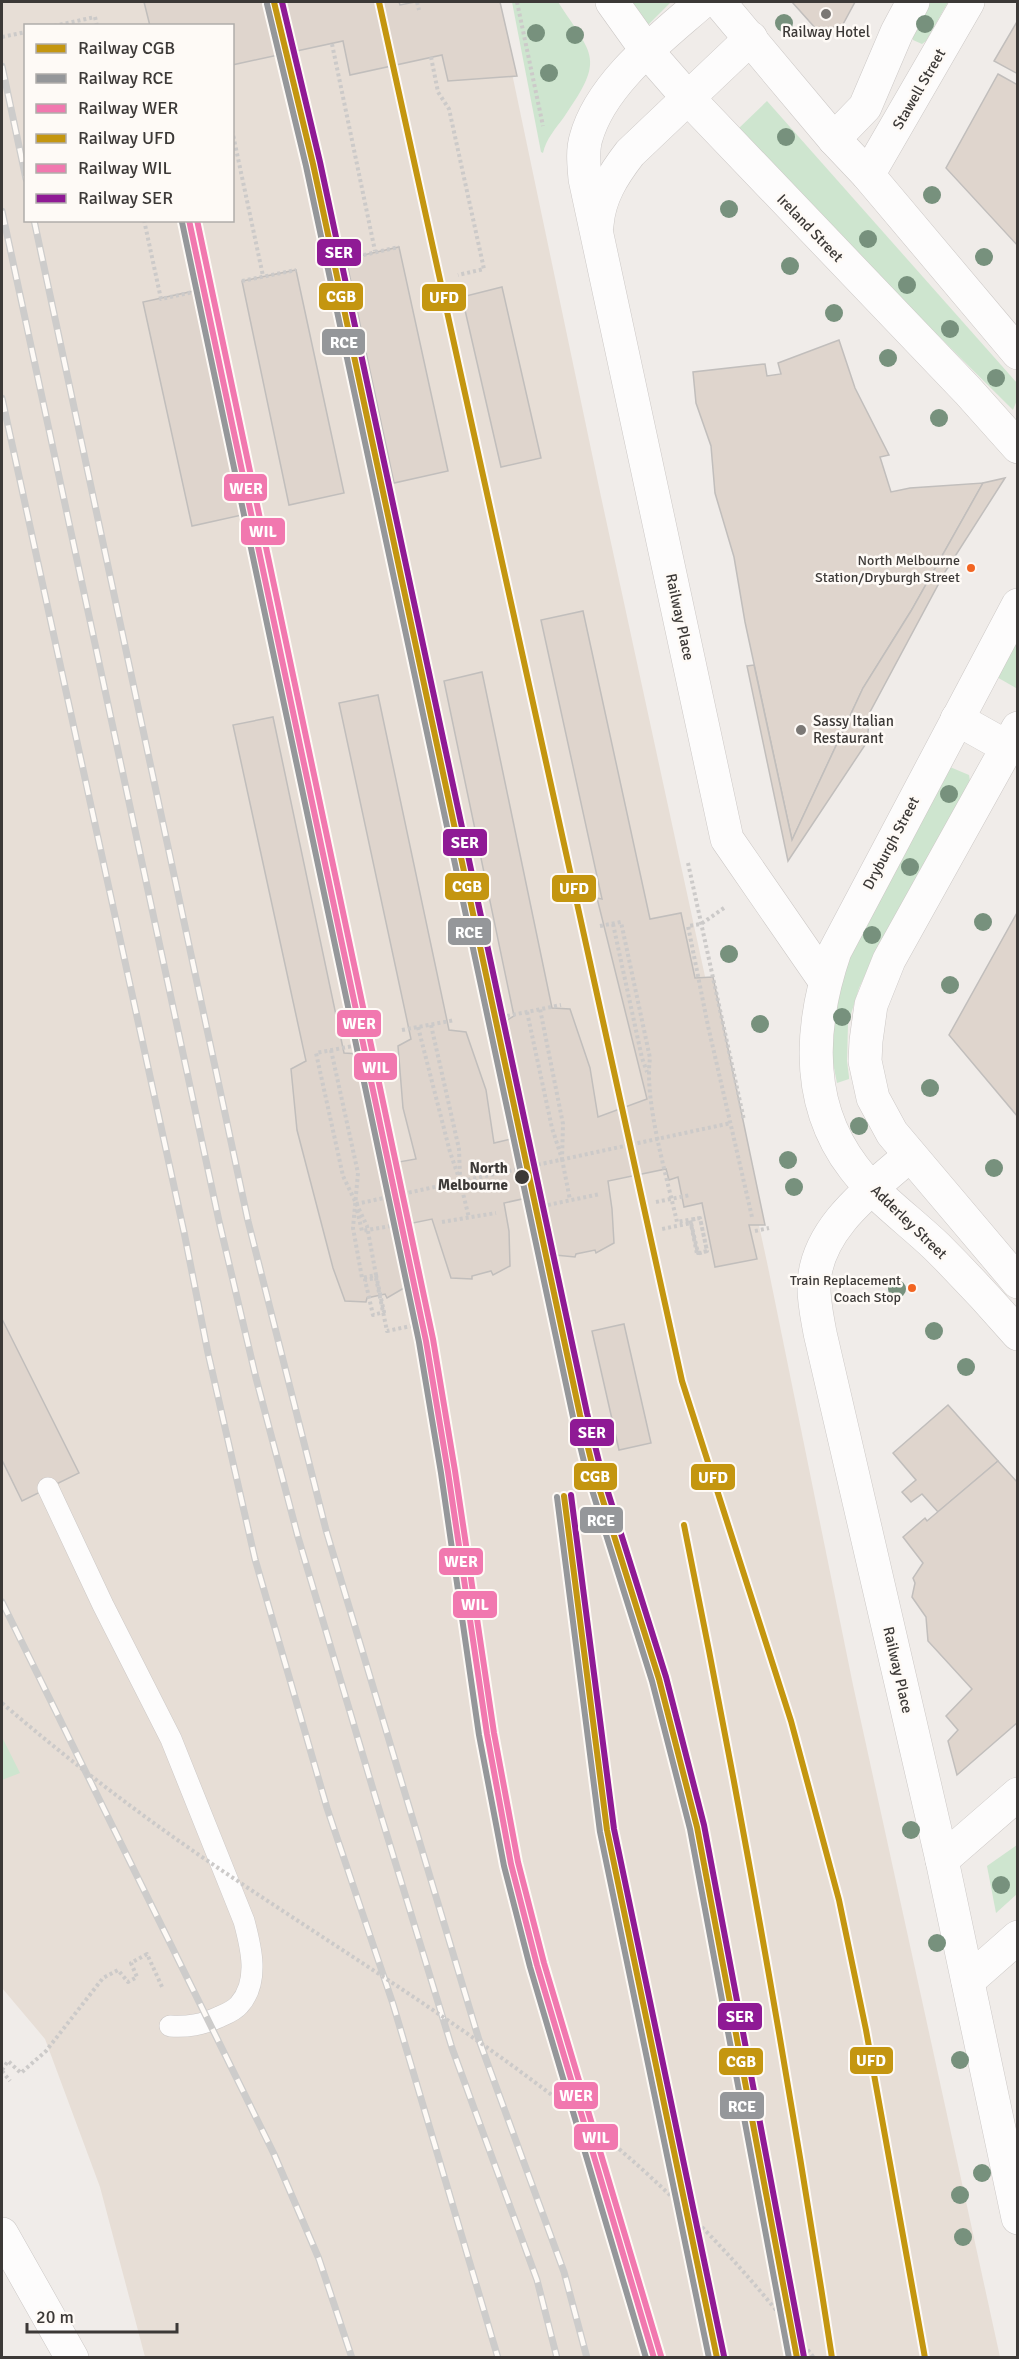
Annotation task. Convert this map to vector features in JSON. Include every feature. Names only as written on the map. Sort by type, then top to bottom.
[{"type":"main road","name":"Ireland Street","points":[[612,2],[646,51],[688,98],[968,391],[1017,447]]},
{"type":"main road","name":"Railway Place","points":[[702,2],[646,51],[600,105],[585,140],[585,179],[727,839],[825,981]]},
{"type":"main road","points":[[719,2],[1017,353]]},
{"type":"main road","points":[[834,140],[865,107],[897,32],[913,2]]},
{"type":"main road","name":"Stawell Street","points":[[868,175],[968,2]]},
{"type":"main road","name":"Railway Place","points":[[597,227],[603,197],[619,167],[630,153],[751,39]]},
{"type":"main road","name":"Dryburgh Street","points":[[820,1097],[815,1047],[820,1000],[835,951],[1017,605]]},
{"type":"main road","points":[[957,720],[1012,737],[901,937],[879,984],[871,1005],[865,1061],[870,1084],[881,1114],[910,1155],[1017,1282]]},
{"type":"main road","name":"Adderley Street","points":[[820,1097],[847,1158],[873,1188],[937,1247],[1017,1334]]},
{"type":"main road","name":"Railway Place","points":[[910,1155],[839,1222],[824,1244],[816,1266],[814,1299],[942,1860],[1017,2218]]},
{"type":"main road","points":[[942,1860],[1017,1794]]},
{"type":"main road","points":[[968,1981],[1017,1937]]},
{"type":"main road","points":[[2,2234],[72,2358]]},
{"type":"lane","points":[[48,1488],[103,1605],[171,1739],[244,1921],[250,1944],[252,1955],[250,1982],[247,1993],[239,2006],[202,2025],[176,2026]]},
{"type":"path","points":[[417,2],[419,10]]},
{"type":"path","points":[[63,24],[95,17],[97,24]]},
{"type":"path","points":[[2,36],[24,32]]},
{"type":"path","points":[[332,44],[375,252]]},
{"type":"path","points":[[430,57],[438,92],[449,108],[484,269],[458,275]]},
{"type":"path","points":[[234,139],[263,276]]},
{"type":"path","points":[[144,222],[161,298],[192,292]]},
{"type":"path","points":[[346,259],[399,247]]},
{"type":"path","points":[[242,281],[296,270]]},
{"type":"path","points":[[600,926],[621,922],[650,1058],[648,1075]]},
{"type":"path","points":[[613,924],[642,1058],[648,1075],[658,1139],[677,1222],[700,1218],[707,1251],[697,1254],[691,1224],[690,1220],[700,1218],[707,1251],[698,1253],[692,1223],[682,1226],[662,1229]]},
{"type":"path","points":[[688,926],[708,1026],[752,1217]]},
{"type":"path","points":[[507,1016],[561,1005]]},
{"type":"path","points":[[540,1009],[563,1124],[562,1159]]},
{"type":"path","points":[[527,1012],[570,1200]]},
{"type":"path","points":[[402,1030],[455,1020]]},
{"type":"path","points":[[430,1025],[459,1149],[460,1181]]},
{"type":"path","points":[[418,1028],[469,1218]]},
{"type":"path","points":[[352,1046],[316,1053],[343,1176],[367,1226],[384,1312],[373,1315],[365,1280],[376,1278],[383,1310],[385,1321],[387,1331],[411,1326]]},
{"type":"path","points":[[331,1050],[358,1173],[352,1228],[362,1278],[376,1275]]},
{"type":"path","points":[[356,1204],[731,1123]]},
{"type":"path","points":[[548,1205],[600,1194]]},
{"type":"path","points":[[656,1202],[690,1195]]},
{"type":"path","points":[[356,1204],[362,1231],[391,1226]]},
{"type":"path","points":[[442,1222],[496,1213]]},
{"type":"path","points":[[755,1231],[769,1228]]},
{"type":"path","points":[[2,1703],[69,1760],[133,1808],[202,1857],[463,2030],[543,2088],[612,2143],[667,2192],[717,2243],[771,2302],[814,2358]]},
{"type":"path","points":[[10,2081],[2,2070],[9,2061],[21,2073],[46,2051],[103,1978],[118,1970],[128,1982],[137,1977],[131,1963],[147,1953],[176,2026]]},
{"type":"shaded area","points":[[2,2],[497,2],[600,492],[768,1267],[853,1685],[1000,2357],[145,2357],[100,2187],[45,2039],[2,1988]]},
{"type":"green space","points":[[512,2],[558,2],[587,47],[590,58],[590,69],[585,82],[549,138],[543,153],[541,152]]},
{"type":"green space","points":[[628,2],[671,2],[646,27]]},
{"type":"green space","points":[[929,2],[948,2],[926,41],[922,44],[913,40],[913,33]]},
{"type":"green space","points":[[767,101],[1017,383],[1017,400],[1013,410],[837,235],[738,129]]},
{"type":"green space","points":[[1017,634],[1017,684],[1016,688],[995,676]]},
{"type":"green space","points":[[950,767],[969,775],[970,781],[876,952],[859,988],[848,1024],[849,1079],[837,1083],[830,1033],[840,976]]},
{"type":"green space","points":[[2,1737],[20,1773],[2,1780]]},
{"type":"green space","points":[[1017,1845],[1017,1894],[996,1913],[987,1866]]},
{"type":"building","points":[[144,2],[399,2],[400,5],[415,2],[500,2],[517,76],[448,81],[442,55],[350,75],[343,41],[234,65],[234,24],[150,24]]},
{"type":"building","name":"Railway Hotel","points":[[792,2],[855,2],[842,26],[817,30]]},
{"type":"building","points":[[1018,20],[1018,74],[994,61]]},
{"type":"building","points":[[998,74],[1018,85],[1018,246],[946,168]]},
{"type":"building","points":[[399,247],[448,471],[394,483],[346,259]]},
{"type":"building","points":[[296,270],[344,493],[289,505],[242,281]]},
{"type":"building","points":[[502,287],[541,458],[501,467],[462,297]]},
{"type":"building","points":[[194,291],[242,515],[192,526],[143,302]]},
{"type":"building","points":[[839,340],[855,388],[889,455],[880,457],[891,492],[910,488],[983,483],[911,611],[863,688],[792,840],[745,622],[734,557],[715,493],[711,446],[696,403],[693,372],[765,364],[767,376],[781,374],[778,363]]},
{"type":"building","points":[[1005,478],[945,572],[870,712],[867,742],[788,861],[747,666],[754,665],[792,840],[863,688],[911,611],[983,483]]},
{"type":"building","points":[[583,611],[650,919],[681,913],[695,978],[713,977],[765,1225],[749,1225],[757,1259],[715,1267],[702,1203],[684,1207],[678,1177],[669,1180],[666,1169],[608,1181],[614,1243],[596,1253],[595,1250],[576,1254],[575,1257],[555,1255],[536,1196],[504,1203],[509,1231],[510,1266],[493,1275],[491,1271],[472,1276],[472,1279],[451,1278],[432,1219],[398,1226],[404,1288],[387,1298],[385,1294],[367,1298],[366,1302],[345,1301],[333,1268],[297,1130],[291,1069],[306,1061],[233,725],[273,717],[344,1053],[360,1054],[380,1112],[388,1164],[416,1159],[403,1108],[398,1046],[411,1039],[339,703],[378,695],[449,1030],[466,1032],[486,1090],[494,1143],[520,1137],[507,1086],[501,1024],[514,1016],[444,681],[482,672],[552,1008],[570,1009],[590,1068],[598,1117],[647,1099],[597,898],[602,899],[541,620]]},
{"type":"building","points":[[1018,911],[1018,1117],[949,1035]]},
{"type":"building","points":[[2,1319],[79,1473],[22,1501],[2,1460]]},
{"type":"building","points":[[624,1324],[651,1443],[619,1450],[592,1331]]},
{"type":"building","points":[[948,1405],[998,1461],[938,1512],[922,1494],[911,1502],[902,1492],[916,1480],[893,1453]]},
{"type":"building","points":[[998,1461],[1018,1483],[1018,1722],[957,1775],[948,1741],[958,1730],[946,1716],[972,1689],[928,1641],[926,1617],[912,1597],[915,1583],[913,1578],[923,1563],[903,1537],[925,1518],[927,1521]]},
{"type":"railway","points":[[2,66],[24,170]]},
{"type":"railway","points":[[2,211],[219,1221],[256,1378],[298,1537],[452,2048],[537,2280],[557,2358]]},
{"type":"railway","points":[[34,222],[248,1221],[326,1530],[479,2040],[564,2272],[587,2358]]},
{"type":"railway","points":[[2,398],[184,1232],[208,1353],[255,1559],[327,1808],[393,2004],[498,2358]]},
{"type":"railway","points":[[2,1602],[274,2154],[319,2259],[352,2358]]},
{"type":"rail line","name":"CGB","points":[[274,2],[313,164],[580,1415],[594,1472],[659,1679],[697,1827],[797,2358]]},
{"type":"rail line","name":"SER","points":[[282,2],[320,162],[587,1413],[601,1470],[666,1677],[704,1825],[804,2357]]},
{"type":"rail line","name":"UFD","points":[[379,2],[682,1381],[791,1721],[839,1900],[866,2030],[925,2358]]},
{"type":"rail line","name":"RCE","points":[[267,4],[306,166],[573,1417],[587,1474],[652,1681],[690,1829],[789,2358]]},
{"type":"rail line","name":"RCE","points":[[182,222],[419,1342],[441,1473],[479,1735],[504,1866],[530,1967],[646,2358]]},
{"type":"rail line","name":"WER","points":[[189,222],[426,1341],[487,1734],[511,1864],[537,1965],[654,2358]]},
{"type":"rail line","name":"WIL","points":[[197,222],[433,1339],[494,1733],[518,1862],[544,1963],[661,2356]]},
{"type":"rail line","name":"SER","points":[[571,1495],[614,1829],[724,2356]]},
{"type":"rail line","name":"CGB","points":[[564,1496],[607,1830],[717,2358]]},
{"type":"rail line","name":"RCE","points":[[557,1497],[600,1832],[709,2358]]},
{"type":"rail line","name":"UFD","points":[[684,1525],[763,1940],[832,2358]]},
{"type":"place","name":"Railway Hotel","points":[[826,14]]},
{"type":"place","name":"North Melbourne Station/Dryburgh Street","points":[[971,568]]},
{"type":"place","name":"Sassy Italian Restaurant","points":[[801,730]]},
{"type":"place","name":"North Melbourne","points":[[522,1177]]},
{"type":"place","name":"Train Replacement Coach Stop","points":[[912,1288]]}]
